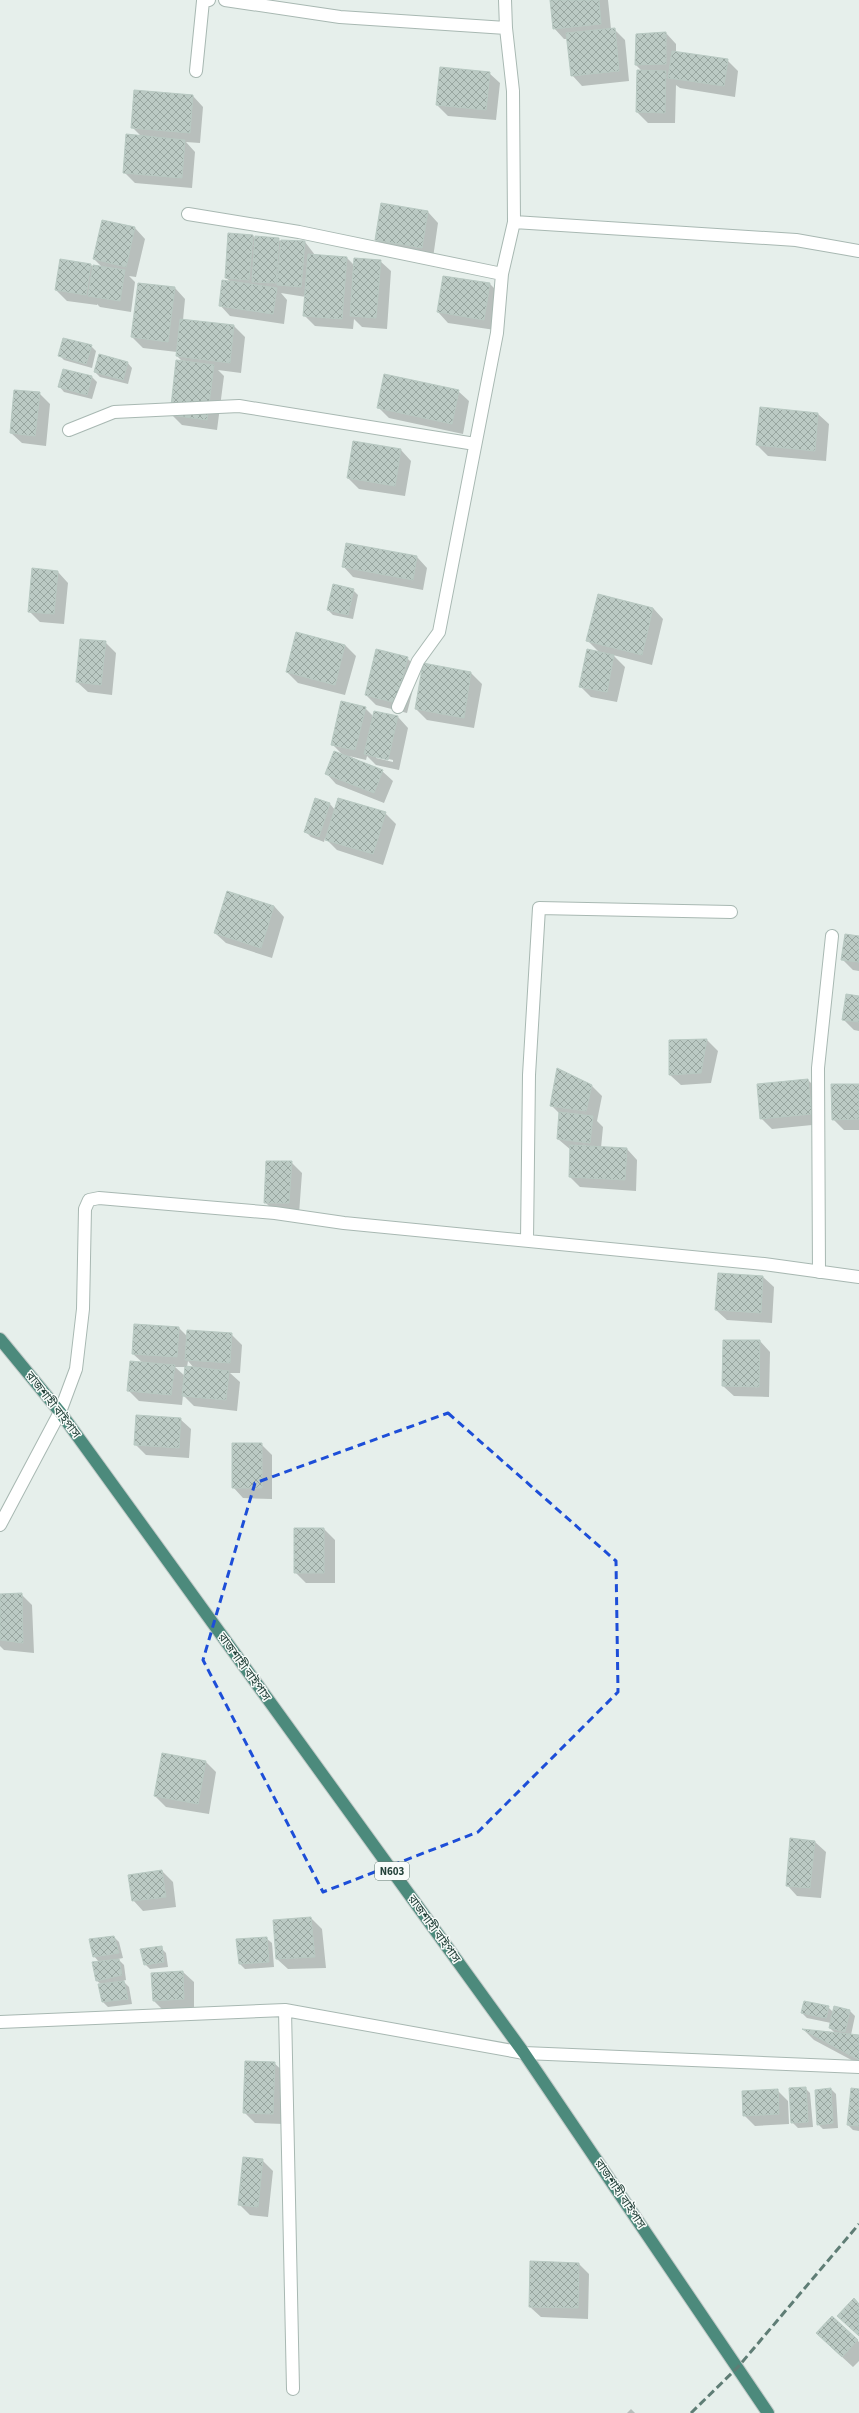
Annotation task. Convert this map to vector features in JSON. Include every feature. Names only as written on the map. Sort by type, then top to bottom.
[{"type":"highway","name":"রাজশাহী বাইপাস","points":[[0,1339],[60,1412],[524,2053],[768,2413]]},
{"type":"street","points":[[196,71],[203,1],[209,0]]},
{"type":"street","points":[[225,0],[340,17],[506,28]]},
{"type":"street","points":[[398,707],[418,661],[439,632],[497,333],[502,274],[514,222],[513,91],[506,28],[505,0]]},
{"type":"street","points":[[188,214],[299,232],[502,274]]},
{"type":"street","points":[[514,222],[796,240],[859,251]]},
{"type":"street","points":[[69,430],[114,412],[239,406],[475,444]]},
{"type":"street","points":[[527,1240],[529,1075],[539,908],[731,912]]},
{"type":"street","points":[[820,1272],[818,1068],[832,936]]},
{"type":"street","points":[[0,1524],[60,1412],[76,1369],[83,1309],[85,1209],[90,1200],[99,1198],[215,1207],[344,1223],[764,1264],[859,1277]]},
{"type":"street","points":[[286,2010],[293,2389]]},
{"type":"street","points":[[0,2022],[286,2010],[524,2053],[859,2067]]},
{"type":"highlighted area","points":[[448,1413],[616,1561],[618,1692],[478,1832],[323,1892],[203,1660],[255,1483]]},
{"type":"building","points":[[550,0],[599,0],[601,24],[553,29]]},
{"type":"building","points":[[615,28],[619,71],[571,76],[566,33]]},
{"type":"building","points":[[666,32],[666,64],[635,65],[636,34]]},
{"type":"building","points":[[672,51],[728,59],[724,86],[668,78]]},
{"type":"building","points":[[440,67],[490,72],[486,110],[436,105]]},
{"type":"building","points":[[637,70],[666,71],[665,113],[636,112]]},
{"type":"building","points":[[134,90],[193,95],[190,133],[131,128]]},
{"type":"building","points":[[126,134],[185,140],[182,178],[123,173]]},
{"type":"building","points":[[381,203],[428,211],[422,248],[375,240]]},
{"type":"building","points":[[102,220],[135,227],[126,267],[93,259]]},
{"type":"building","points":[[228,233],[253,235],[249,280],[225,278]]},
{"type":"building","points":[[255,236],[279,238],[276,283],[252,282]]},
{"type":"building","points":[[281,240],[305,241],[301,287],[277,285]]},
{"type":"building","points":[[308,254],[347,257],[342,319],[303,316]]},
{"type":"building","points":[[354,258],[381,260],[376,318],[350,316]]},
{"type":"building","points":[[60,259],[91,264],[86,295],[55,290]]},
{"type":"building","points":[[93,265],[125,270],[120,301],[88,296]]},
{"type":"building","points":[[443,276],[490,283],[484,320],[437,312]]},
{"type":"building","points":[[222,280],[277,288],[273,314],[219,306]]},
{"type":"building","points":[[138,283],[175,287],[168,342],[131,337]]},
{"type":"building","points":[[180,319],[234,325],[230,363],[176,356]]},
{"type":"building","points":[[63,338],[92,345],[86,364],[58,356]]},
{"type":"building","points":[[99,354],[128,362],[123,380],[94,372]]},
{"type":"building","points":[[176,360],[214,365],[207,420],[170,415]]},
{"type":"building","points":[[63,369],[92,376],[87,395],[58,387]]},
{"type":"building","points":[[384,374],[459,390],[452,424],[377,408]]},
{"type":"building","points":[[14,390],[40,392],[35,436],[10,433]]},
{"type":"building","points":[[760,407],[818,413],[815,451],[756,445]]},
{"type":"building","points":[[353,441],[401,449],[395,486],[347,478]]},
{"type":"building","points":[[346,543],[417,556],[413,580],[342,567]]},
{"type":"building","points":[[32,568],[58,571],[54,614],[28,612]]},
{"type":"building","points":[[333,584],[354,589],[348,615],[327,610]]},
{"type":"building","points":[[598,594],[653,608],[642,655],[586,641]]},
{"type":"building","points":[[296,632],[345,645],[335,685],[286,672]]},
{"type":"building","points":[[80,639],[106,641],[101,685],[76,682]]},
{"type":"building","points":[[376,649],[408,657],[396,703],[365,695]]},
{"type":"building","points":[[587,649],[614,655],[607,692],[579,687]]},
{"type":"building","points":[[423,663],[471,672],[464,718],[415,709]]},
{"type":"building","points":[[341,701],[366,707],[355,750],[331,745]]},
{"type":"building","points":[[374,711],[398,716],[388,760],[364,754]]},
{"type":"building","points":[[334,751],[383,770],[374,793],[325,774]]},
{"type":"building","points":[[315,798],[330,803],[319,837],[304,832]]},
{"type":"building","points":[[338,798],[386,812],[373,854],[325,840]]},
{"type":"building","points":[[227,891],[274,906],[261,948],[214,933]]},
{"type":"building","points":[[845,934],[859,936],[859,962],[841,960]]},
{"type":"building","points":[[846,994],[859,996],[859,1022],[842,1020]]},
{"type":"building","points":[[707,1039],[701,1073],[669,1075],[669,1040]]},
{"type":"building","points":[[557,1068],[592,1085],[586,1111],[550,1106]]},
{"type":"building","points":[[808,1079],[812,1114],[760,1119],[757,1084]]},
{"type":"building","points":[[831,1084],[859,1084],[859,1119],[832,1120]]},
{"type":"building","points":[[559,1112],[593,1116],[590,1143],[557,1139]]},
{"type":"building","points":[[570,1145],[627,1148],[625,1180],[569,1177]]},
{"type":"building","points":[[266,1161],[292,1161],[289,1203],[264,1203]]},
{"type":"building","points":[[718,1273],[763,1276],[761,1313],[715,1310]]},
{"type":"building","points":[[134,1324],[179,1327],[177,1357],[132,1354]]},
{"type":"building","points":[[187,1330],[232,1333],[230,1363],[185,1360]]},
{"type":"building","points":[[723,1340],[760,1340],[759,1387],[722,1386]]},
{"type":"building","points":[[130,1361],[175,1365],[171,1395],[127,1391]]},
{"type":"building","points":[[185,1366],[229,1371],[226,1400],[182,1396]]},
{"type":"building","points":[[136,1415],[181,1418],[179,1448],[134,1445]]},
{"type":"building","points":[[232,1443],[262,1443],[262,1488],[232,1488]]},
{"type":"building","points":[[294,1528],[324,1528],[324,1573],[294,1573]]},
{"type":"building","points":[[22,1593],[23,1643],[0,1640],[0,1594]]},
{"type":"building","points":[[162,1753],[206,1761],[198,1804],[154,1796]]},
{"type":"building","points":[[790,1838],[815,1841],[810,1888],[786,1886]]},
{"type":"building","points":[[162,1870],[166,1897],[132,1901],[128,1875]]},
{"type":"building","points":[[311,1917],[315,1957],[276,1959],[273,1920]]},
{"type":"building","points":[[114,1936],[119,1953],[93,1957],[89,1939]]},
{"type":"building","points":[[267,1937],[269,1962],[239,1964],[236,1939]]},
{"type":"building","points":[[162,1946],[164,1962],[144,1965],[140,1949]]},
{"type":"building","points":[[119,1959],[122,1975],[96,1981],[92,1962]]},
{"type":"building","points":[[183,1971],[184,1999],[153,2001],[151,1973]]},
{"type":"building","points":[[124,1981],[128,1999],[102,2002],[98,1984]]},
{"type":"building","points":[[804,2001],[829,2006],[826,2018],[801,2013]]},
{"type":"building","points":[[834,2006],[850,2010],[845,2032],[829,2028]]},
{"type":"building","points":[[802,2029],[859,2035],[859,2060]]},
{"type":"building","points":[[245,2061],[275,2062],[273,2114],[243,2113]]},
{"type":"building","points":[[806,2087],[808,2122],[791,2123],[789,2088]]},
{"type":"building","points":[[831,2088],[833,2123],[817,2125],[815,2090]]},
{"type":"building","points":[[851,2088],[859,2089],[859,2126],[847,2125]]},
{"type":"building","points":[[778,2089],[779,2114],[743,2116],[742,2091]]},
{"type":"building","points":[[243,2157],[263,2159],[258,2207],[238,2205]]},
{"type":"building","points":[[530,2261],[579,2263],[578,2308],[529,2307]]},
{"type":"building","points":[[854,2298],[859,2304],[859,2336],[837,2316]]},
{"type":"building","points":[[832,2316],[858,2340],[842,2357],[816,2333]]},
{"type":"railway","points":[[691,2413],[738,2367],[859,2224]]}]
